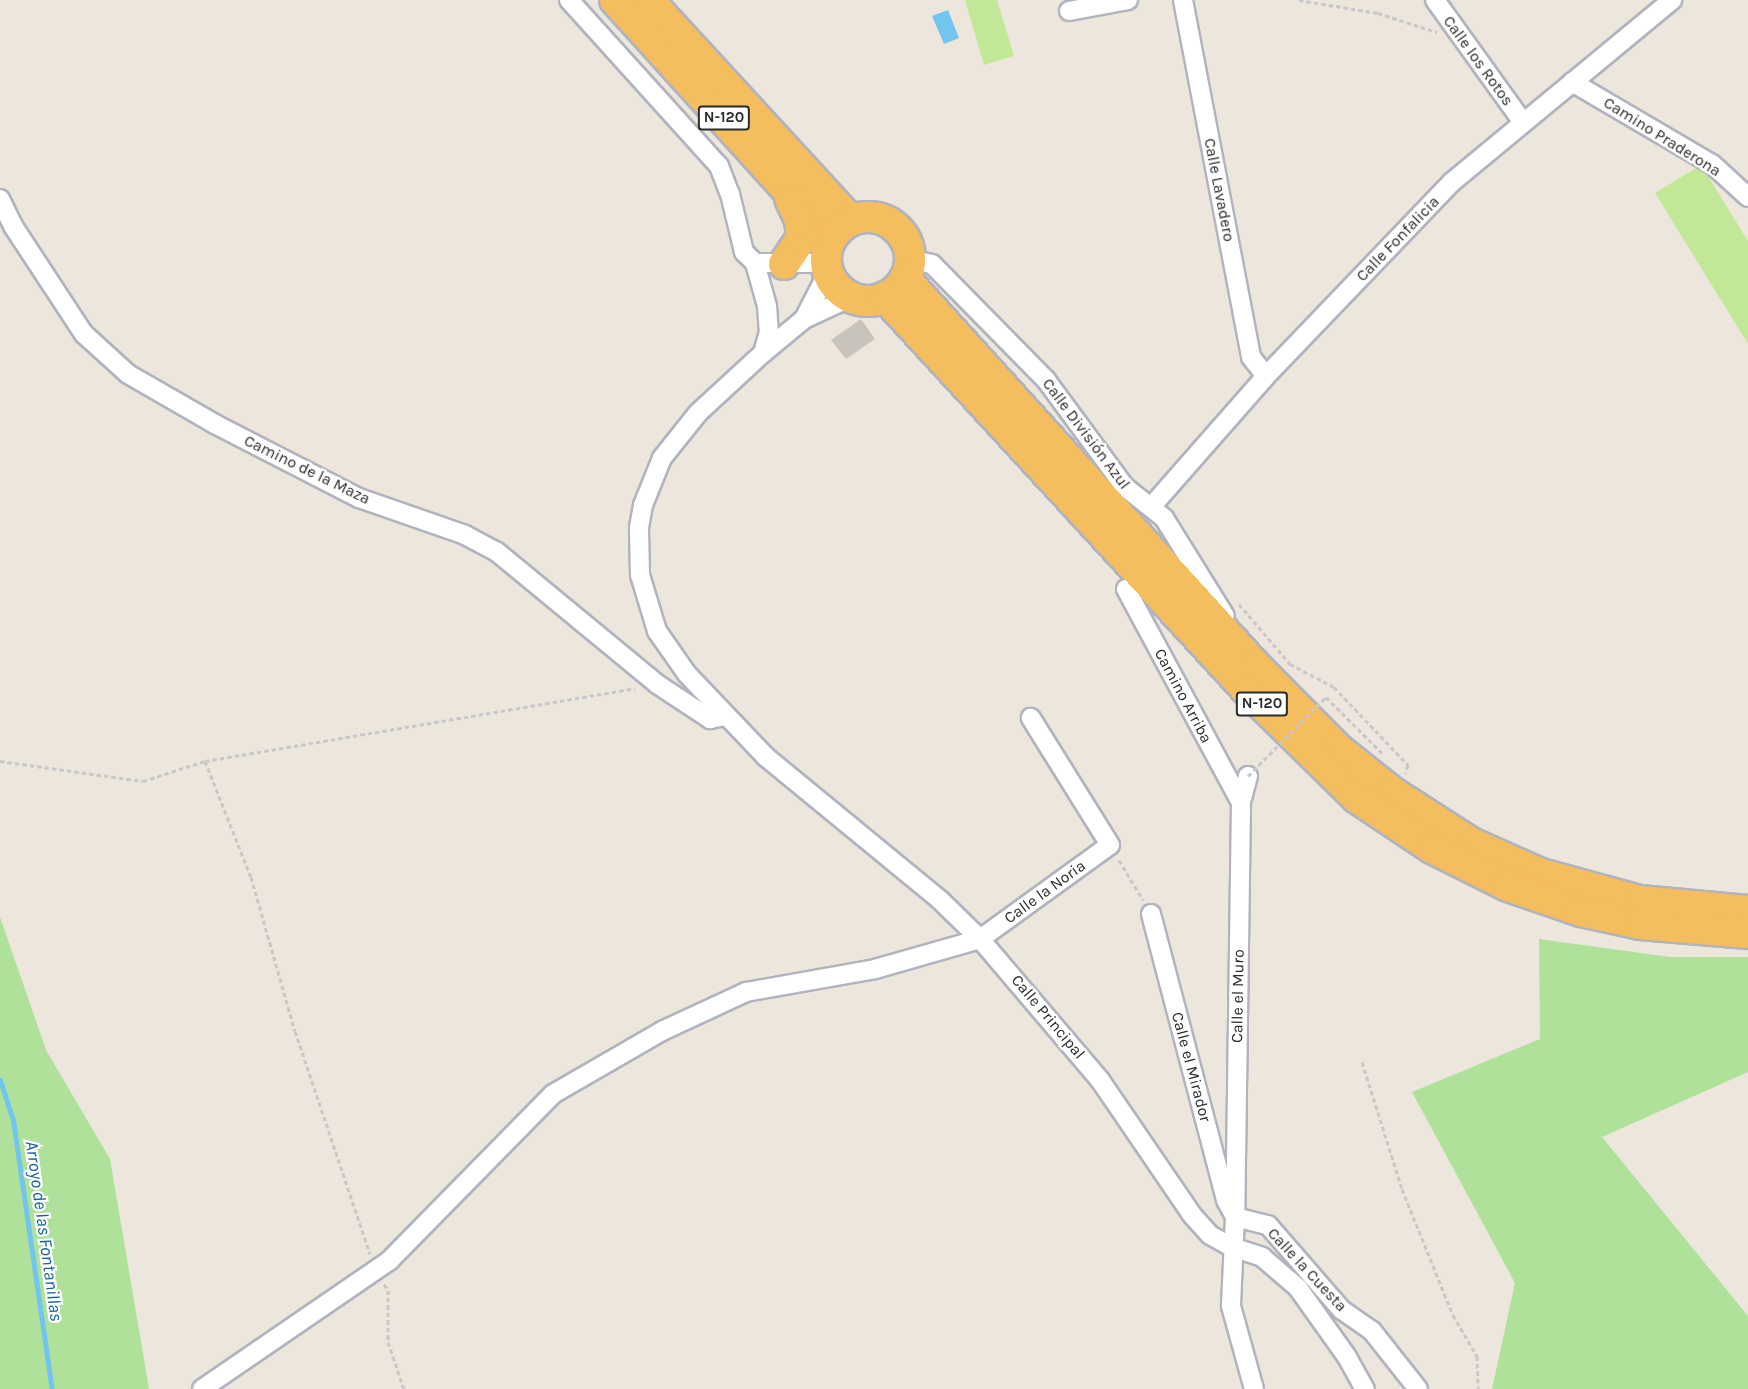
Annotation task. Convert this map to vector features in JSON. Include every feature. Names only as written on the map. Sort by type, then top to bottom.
[{"type":"highway","name":"N-120","points":[[615,0],[784,185],[834,248]]},
{"type":"highway","name":"N-120","points":[[648,0],[834,248],[837,287],[851,297]]},
{"type":"highway","points":[[770,264],[802,237],[800,220],[784,185]]},
{"type":"highway","name":"N-120","points":[[834,248],[872,217],[892,224],[906,241],[900,278],[1246,689],[1357,798],[1432,848],[1529,893],[1581,911],[1640,924],[1748,933]]},
{"type":"highway","points":[[851,297],[868,301],[900,278]]},
{"type":"highway","name":"N-120","points":[[900,278],[1254,663],[1366,773],[1435,822],[1471,843],[1541,874],[1607,893],[1674,906],[1748,911]]},
{"type":"street","points":[[568,0],[718,166],[730,195],[737,236],[744,252],[770,264],[834,248]]},
{"type":"street","points":[[1069,11],[1128,0]]},
{"type":"street","name":"Calle Lavadero","points":[[1184,0],[1251,357],[1266,376]]},
{"type":"street","name":"Calle los Rotos","points":[[1435,0],[1522,121]]},
{"type":"street","name":"Calle Fonfalicia","points":[[1152,507],[1266,376],[1452,182],[1522,121],[1672,0]]},
{"type":"street","name":"Camino Praderona","points":[[1572,82],[1712,164],[1748,197]]},
{"type":"street","name":"Camino de la Maza","points":[[0,199],[13,226],[84,333],[128,374],[215,424],[359,498],[465,535],[497,552],[657,684],[710,719],[726,716]]},
{"type":"street","points":[[804,319],[834,248]]},
{"type":"street","points":[[763,353],[769,332],[767,306],[770,264]]},
{"type":"street","name":"Calle División Azul","points":[[900,278],[932,264],[1028,360],[1125,488],[1143,505],[1152,507],[1164,518],[1254,663]]},
{"type":"street","points":[[804,319],[851,297]]},
{"type":"street","name":"Calle Principal","points":[[804,319],[763,353],[679,434],[651,480],[639,528],[640,575],[657,631],[687,674],[726,716],[810,796],[939,899],[980,939],[1100,1080],[1192,1215],[1210,1235],[1232,1248]]},
{"type":"street","name":"Camino Arriba","points":[[1126,589],[1241,803]]},
{"type":"street","points":[[1031,718],[1110,845]]},
{"type":"street","name":"Calle el Muro","points":[[1235,1217],[1241,803],[1248,776]]},
{"type":"street","name":"Calle la Noria","points":[[202,1389],[389,1261],[553,1094],[662,1031],[746,992],[875,969],[980,939],[1110,845]]},
{"type":"street","name":"Calle el Mirador","points":[[1151,914],[1226,1200],[1235,1217],[1232,1248]]},
{"type":"street","name":"Calle la Cuesta","points":[[1235,1217],[1268,1225],[1342,1310],[1372,1331],[1418,1389]]},
{"type":"street","points":[[1254,1389],[1231,1306],[1232,1248],[1262,1257],[1298,1288],[1347,1357],[1365,1389]]},
{"type":"path","points":[[1299,0],[1378,14],[1464,43]]},
{"type":"path","points":[[1237,602],[1290,664],[1334,687],[1408,765],[1404,775],[1396,767]]},
{"type":"path","points":[[0,761],[142,781],[205,761],[657,684]]},
{"type":"path","points":[[1248,776],[1326,697],[1389,759]]},
{"type":"path","points":[[205,761],[251,877],[294,1031],[350,1204],[376,1270],[388,1290],[388,1342],[404,1389]]},
{"type":"path","points":[[1110,845],[1151,914]]},
{"type":"path","points":[[1362,1062],[1402,1190],[1453,1315],[1477,1356],[1478,1389]]},
{"type":"green space","points":[[965,0],[997,0],[1014,56],[984,65]]},
{"type":"green space","points":[[1701,165],[1748,241],[1748,344],[1655,193]]},
{"type":"green space","points":[[0,917],[46,1050],[110,1159],[149,1389],[0,1389]]},
{"type":"green space","points":[[1539,939],[1670,957],[1748,957],[1748,1072],[1602,1137],[1748,1316],[1748,1389],[1492,1389],[1515,1283],[1412,1092],[1540,1039]]},
{"type":"water","points":[[948,10],[959,38],[944,44],[932,16]]},
{"type":"building","points":[[861,319],[875,339],[846,359],[831,340]]},
{"type":"waterway","name":"Arroyo de las Fontanillas","points":[[0,1080],[13,1120],[52,1389]]}]
